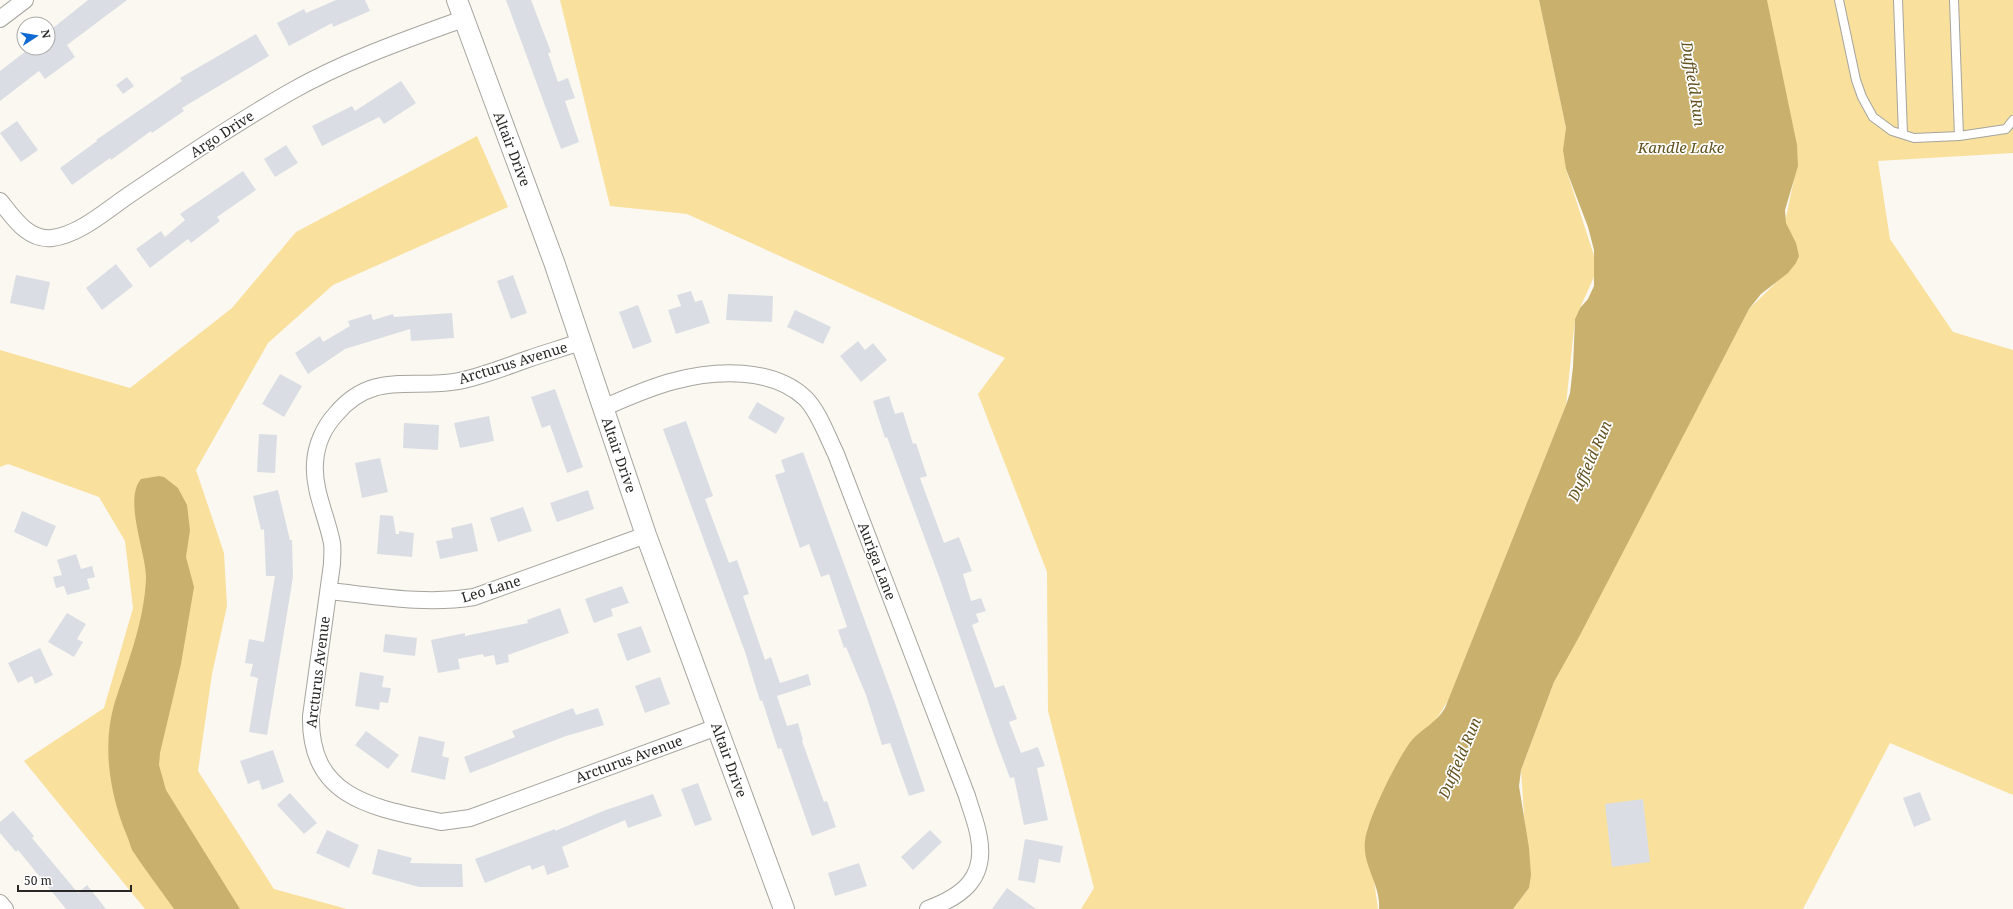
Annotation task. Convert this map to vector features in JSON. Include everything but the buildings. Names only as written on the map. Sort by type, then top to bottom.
[{"type":"street","points":[[0,19],[25,0]]},
{"type":"street","name":"Altair Drive","points":[[457,0],[554,262],[646,534],[784,909]]},
{"type":"street","name":"Argo Drive","points":[[0,201],[21,226],[36,236],[51,238],[85,227],[126,197],[218,136],[292,91],[372,54],[463,19]]},
{"type":"street","name":"Arcturus Avenue","points":[[580,342],[498,370],[460,381],[439,384],[377,386],[361,391],[329,421],[322,434],[315,463],[320,500],[332,544],[332,564],[311,716],[314,750],[334,783],[349,795],[367,804],[441,822],[470,818],[717,727]]},
{"type":"street","name":"Auriga Lane","points":[[603,408],[674,381],[718,373],[771,378],[792,389],[806,399],[818,418],[836,454],[967,796],[979,837],[979,869],[970,884],[941,904],[928,909]]},
{"type":"street","name":"Leo Lane","points":[[329,591],[425,600],[454,600],[474,597],[646,534]]},
{"type":"street","points":[[0,904],[5,909]]},
{"type":"lane","points":[[1839,0],[1856,80],[1862,97],[1873,117],[1892,131],[1914,138],[1959,136],[2006,130],[2013,120]]},
{"type":"lane","points":[[1898,0],[1903,134]]},
{"type":"lane","points":[[1954,0],[1959,136]]},
{"type":"shaded area","points":[[560,0],[1539,0],[1566,128],[1566,169],[1598,268],[1575,319],[1566,405],[1449,699],[1436,720],[1405,751],[1367,830],[1378,909],[1081,909],[1094,888],[1048,711],[1047,572],[978,394],[1005,358],[687,214],[610,206]]},
{"type":"shaded area","points":[[1765,0],[2013,0],[2013,153],[1878,161],[1890,239],[1953,332],[2013,350],[2013,795],[1890,743],[1803,909],[1513,909],[1529,888],[1521,770],[1554,682],[1749,309],[1796,263],[1785,222],[1797,165]]},
{"type":"shaded area","points":[[477,136],[508,207],[333,285],[268,343],[196,470],[224,553],[227,606],[212,674],[198,771],[274,889],[347,909],[145,909],[24,761],[104,708],[133,608],[125,541],[99,497],[8,464],[0,467],[0,350],[130,388],[232,308],[296,232]]},
{"type":"water","name":"Kandle Lake","points":[[1539,0],[1767,0],[1797,145],[1798,166],[1785,210],[1786,223],[1796,243],[1799,256],[1796,263],[1788,273],[1761,294],[1749,309],[1579,637],[1554,682],[1521,770],[1519,786],[1529,848],[1531,875],[1529,888],[1513,909],[1379,909],[1379,900],[1365,850],[1365,841],[1371,819],[1384,789],[1406,748],[1416,736],[1438,718],[1445,708],[1566,405],[1570,393],[1573,367],[1575,319],[1580,308],[1588,299],[1594,286],[1594,250],[1588,227],[1566,169],[1563,150],[1566,128]]},
{"type":"water","points":[[159,476],[164,477],[178,488],[187,505],[190,530],[186,557],[194,587],[181,664],[160,753],[159,765],[166,790],[240,909],[174,909],[132,850],[121,820],[112,788],[108,755],[110,721],[138,627],[145,595],[145,569],[137,528],[134,500],[136,488],[141,479]]},
{"type":"water label","name":"Duffield Run","points":[[1693,84]]},
{"type":"water label","name":"Duffield Run","points":[[1590,461]]},
{"type":"water label","name":"Duffield Run","points":[[1460,758]]}]
